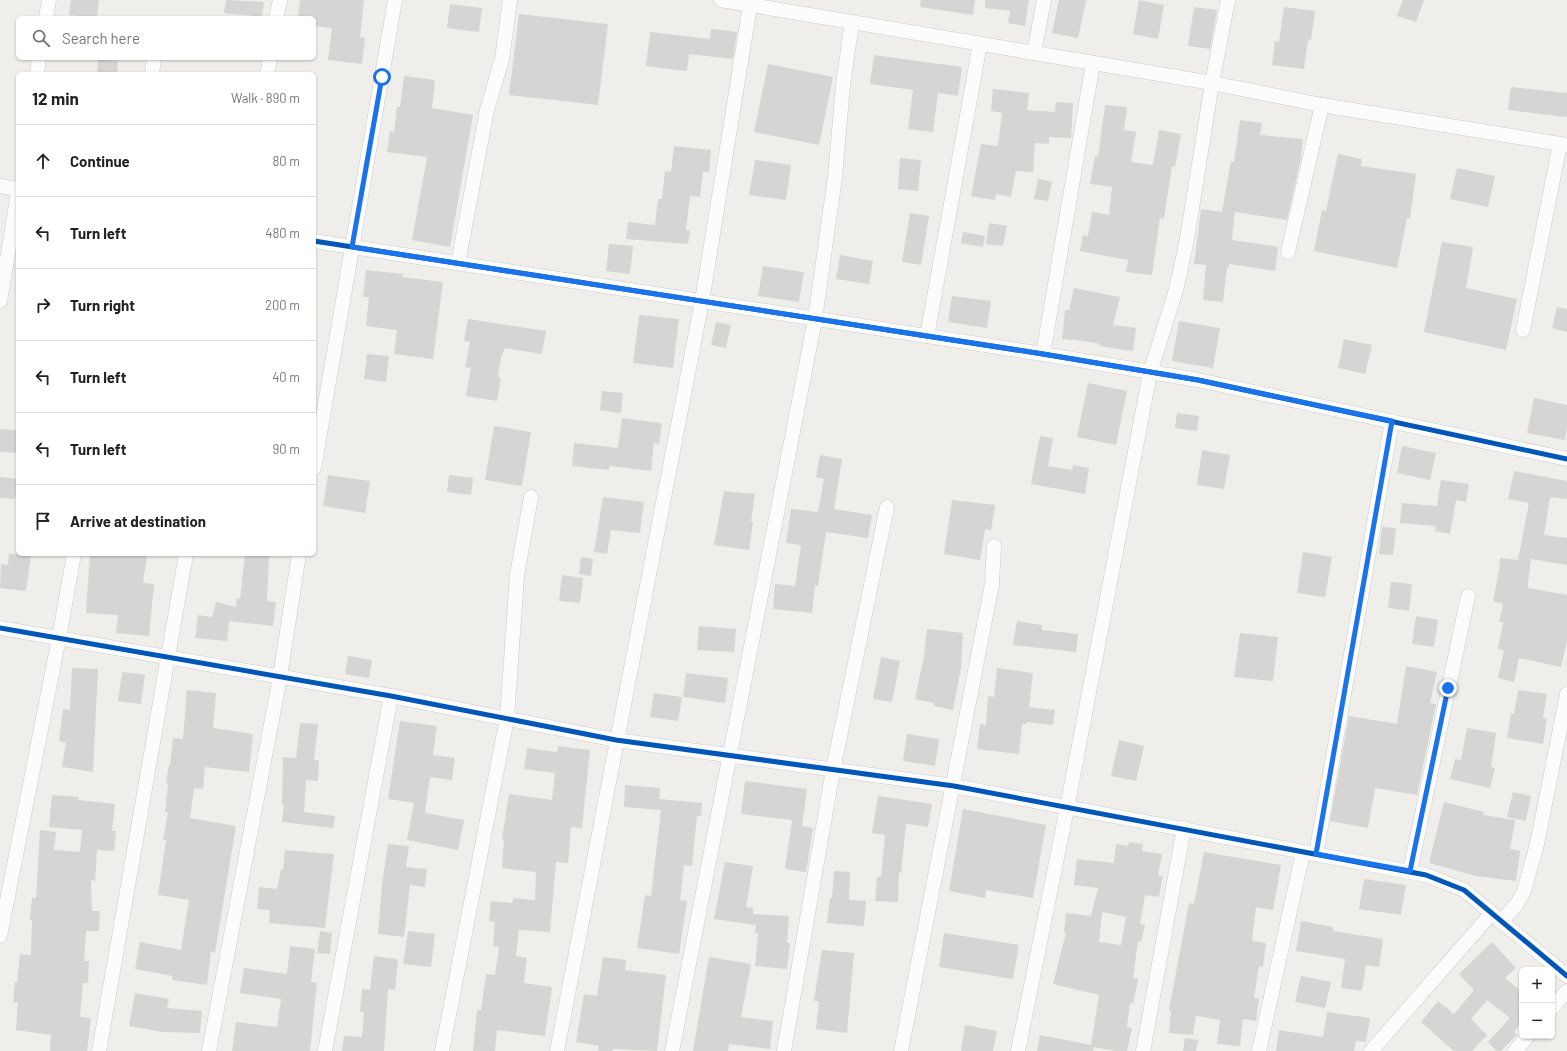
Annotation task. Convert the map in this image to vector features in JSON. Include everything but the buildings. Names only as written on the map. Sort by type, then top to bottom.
[{"type":"street","points":[[46,16],[49,0]]},
{"type":"street","points":[[276,16],[280,0]]},
{"type":"street","points":[[316,456],[395,0]]},
{"type":"street","points":[[458,264],[487,110],[502,59],[510,0]]},
{"type":"street","points":[[722,0],[751,2],[852,22],[1212,83],[1322,105],[1563,145],[1523,330]]},
{"type":"street","points":[[1034,53],[1044,0]]},
{"type":"street","points":[[1018,1051],[1150,373],[1176,290],[1187,239],[1212,83],[1228,0]]},
{"type":"street","points":[[557,1051],[702,301],[751,2]]},
{"type":"street","points":[[672,1051],[729,757],[766,579],[815,319],[835,177],[843,84],[852,22]]},
{"type":"street","points":[[927,336],[980,44]]},
{"type":"street","points":[[37,72],[39,60]]},
{"type":"street","points":[[152,72],[154,60]]},
{"type":"street","points":[[267,72],[270,60]]},
{"type":"street","points":[[1043,354],[1093,63]]},
{"type":"street","points":[[1288,252],[1322,105]]},
{"type":"street","points":[[0,186],[16,189]]},
{"type":"street","points":[[0,302],[16,205]]},
{"type":"street","points":[[316,241],[1043,354],[1198,380],[1567,459]]},
{"type":"street","points":[[1259,1051],[1309,853],[1392,421]]},
{"type":"street","points":[[442,1051],[507,718],[517,575],[531,497]]},
{"type":"street","points":[[784,1051],[833,770],[887,507]]},
{"type":"street","points":[[901,1051],[954,786],[992,584],[994,546]]},
{"type":"street","points":[[0,936],[60,638],[74,556]]},
{"type":"street","points":[[99,1051],[186,556]]},
{"type":"street","points":[[209,1051],[280,677],[299,556]]},
{"type":"street","points":[[1410,871],[1468,596]]},
{"type":"street","points":[[0,628],[391,696],[616,740],[729,757],[954,786],[1410,871],[1426,875],[1464,890],[1567,976]]},
{"type":"street","points":[[1371,1051],[1496,918],[1516,904],[1524,891],[1537,844],[1567,694]]},
{"type":"street","points":[[325,1051],[391,696]]},
{"type":"street","points":[[1143,1051],[1184,828]]},
{"type":"street","points":[[1555,1005],[1567,991]]},
{"type":"street","points":[[1515,1051],[1525,1039]]},
{"type":"cycle path","points":[[316,241],[1043,354],[1198,380],[1567,459]]},
{"type":"cycle path","points":[[0,628],[391,696],[616,740],[954,786],[1426,875],[1464,890],[1567,976]]},
{"type":"route","points":[[382,77],[352,247],[1043,354],[1198,380],[1392,421],[1316,854],[1410,871],[1448,688]]}]
